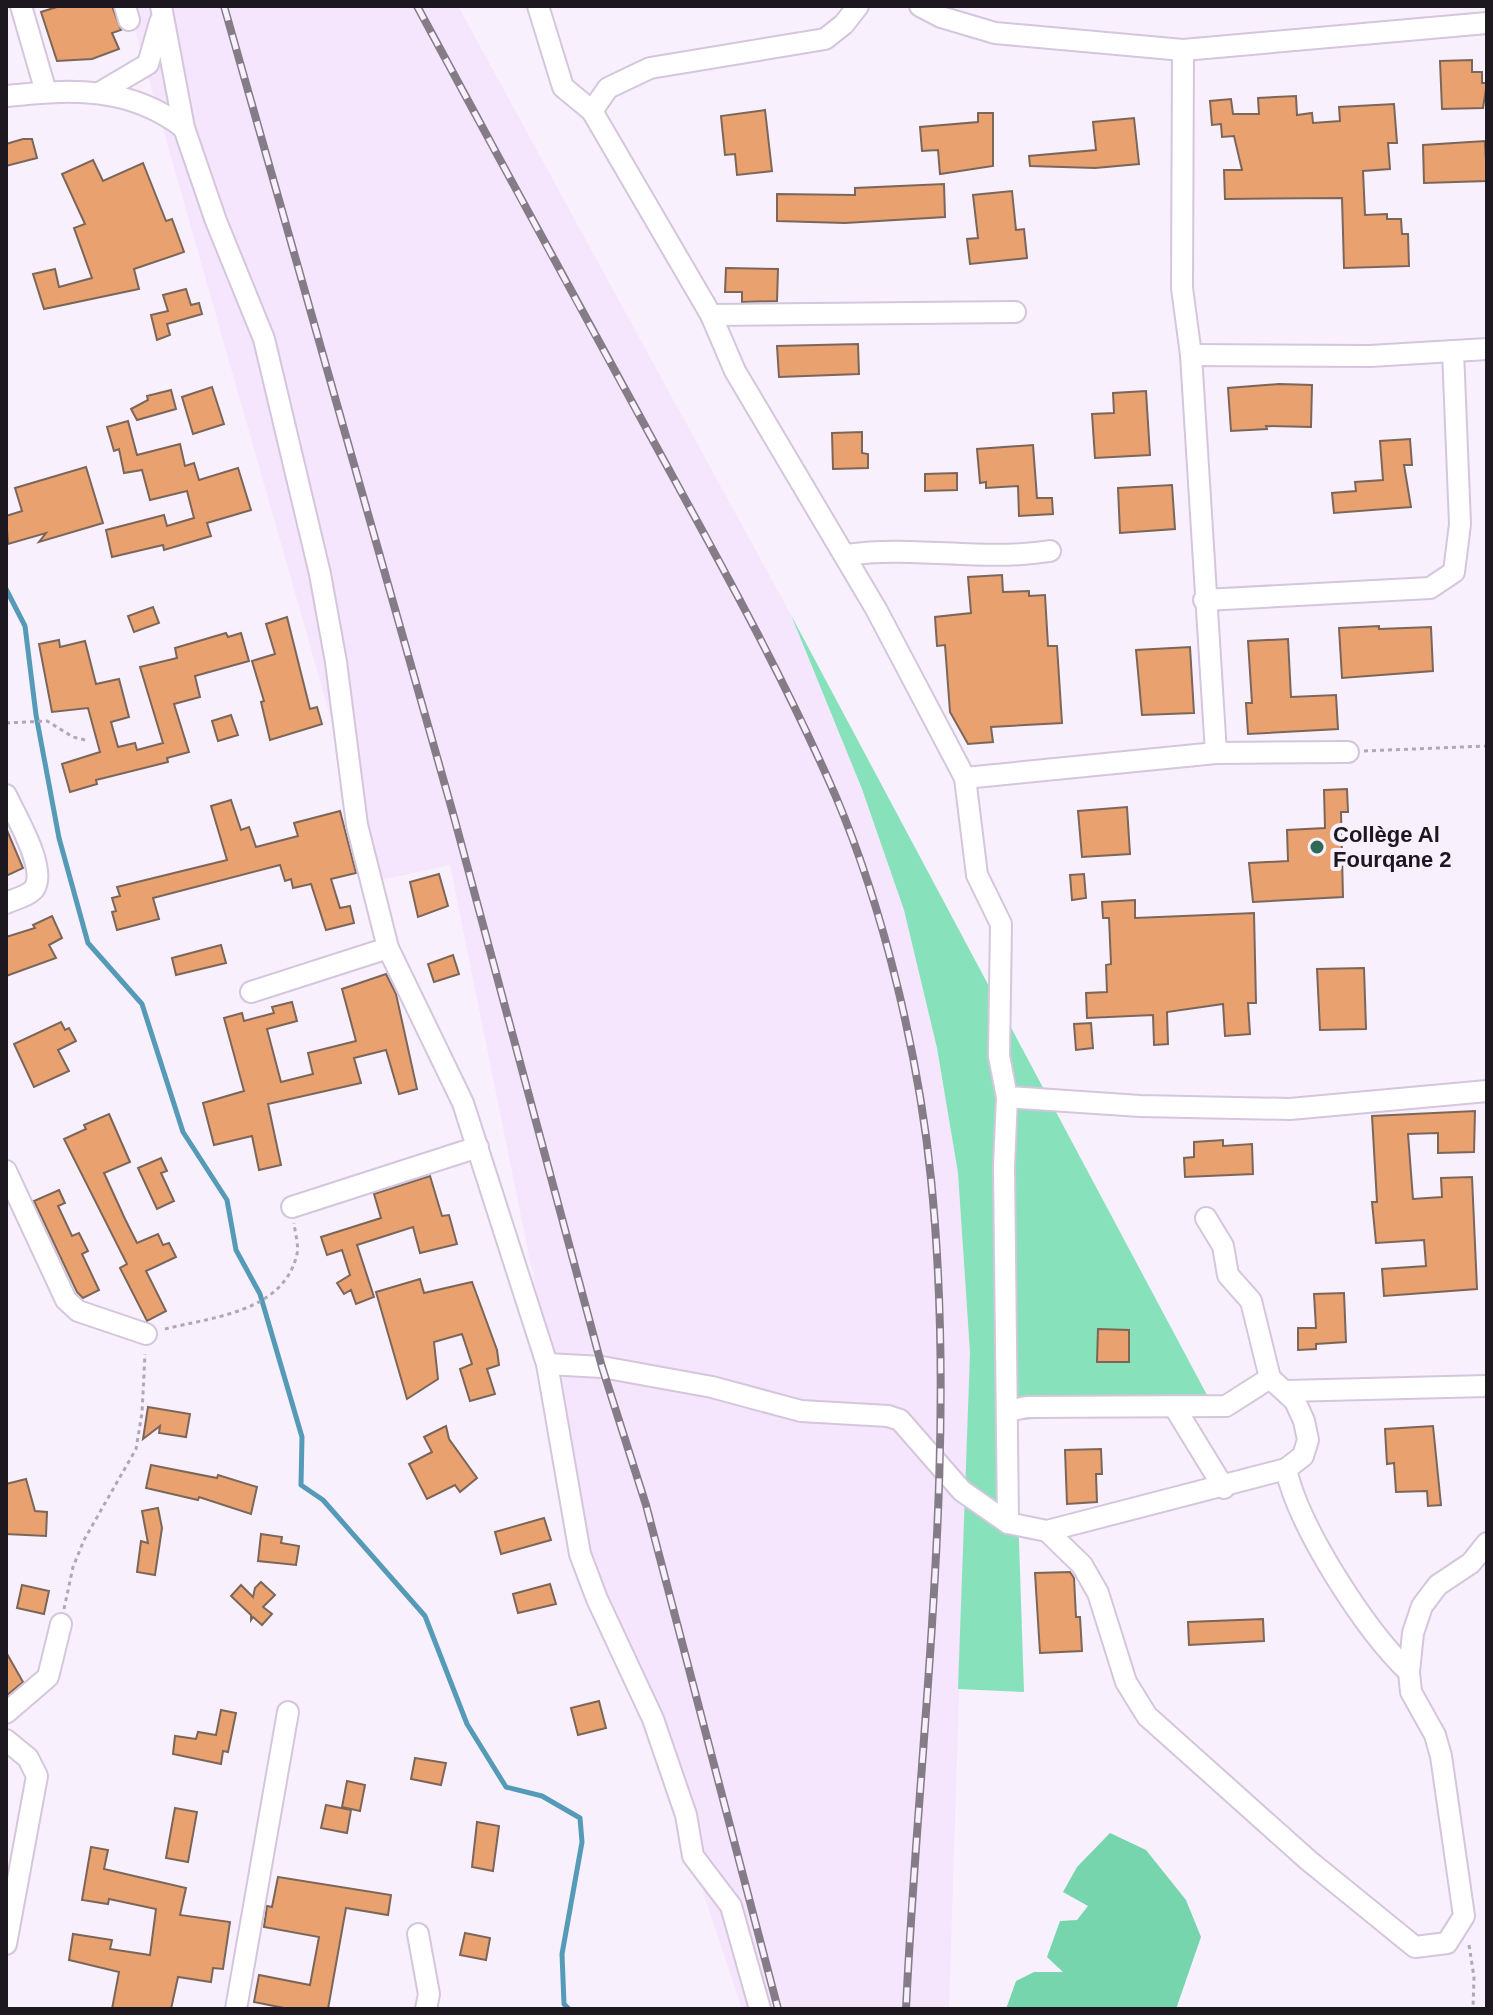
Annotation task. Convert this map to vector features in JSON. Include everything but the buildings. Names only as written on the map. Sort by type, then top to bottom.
[{"type":"street","points":[[21,6],[46,92]]},
{"type":"street","points":[[538,6],[563,87],[592,111],[711,315],[735,371],[846,555],[965,778],[977,875],[1001,924],[999,1056],[1007,1097],[1004,1166],[1008,1523]]},
{"type":"street","points":[[592,111],[608,88],[650,68],[825,39],[844,24],[858,6]]},
{"type":"street","points":[[920,6],[941,17],[995,33],[1183,50],[1487,23]]},
{"type":"street","points":[[97,94],[148,64],[161,10]]},
{"type":"street","points":[[161,10],[184,128],[216,221],[264,339],[320,574],[336,662],[357,825],[388,948],[463,1103],[547,1364],[580,1554],[597,1599],[653,1719],[686,1815],[693,1856],[731,1906],[760,2009]]},
{"type":"street","points":[[1183,50],[1182,288],[1191,355],[1216,753]]},
{"type":"street","points":[[6,96],[46,92],[121,95],[157,107],[184,128]]},
{"type":"street","points":[[711,315],[1015,312]]},
{"type":"street","points":[[1191,355],[1370,356],[1487,349]]},
{"type":"street","points":[[1204,600],[1430,588],[1454,572],[1460,524],[1453,351]]},
{"type":"street","points":[[846,555],[880,550],[947,553],[1050,551]]},
{"type":"street","points":[[965,778],[1216,753],[1348,752]]},
{"type":"street","points":[[6,795],[36,861],[39,877],[31,892],[6,903]]},
{"type":"street","points":[[251,992],[388,948]]},
{"type":"street","points":[[1007,1097],[1140,1106],[1290,1109],[1487,1091]]},
{"type":"street","points":[[292,1207],[478,1147]]},
{"type":"street","points":[[6,1171],[66,1300],[78,1311],[146,1334]]},
{"type":"street","points":[[547,1364],[602,1367],[712,1387],[801,1411],[888,1416],[900,1420],[962,1491],[1008,1523],[1047,1531],[1224,1488],[1286,1469],[1303,1456],[1308,1440],[1295,1401],[1278,1384],[1251,1301],[1228,1275],[1223,1246],[1206,1218]]},
{"type":"street","points":[[1008,1411],[1065,1406],[1226,1406],[1278,1384],[1487,1386]]},
{"type":"street","points":[[1175,1408],[1224,1488]]},
{"type":"street","points":[[1286,1469],[1295,1498],[1347,1591],[1380,1640],[1409,1672]]},
{"type":"street","points":[[1047,1531],[1082,1565],[1098,1593],[1126,1682],[1147,1716],[1190,1758],[1415,1947],[1447,1943],[1464,1916],[1441,1756],[1435,1735],[1411,1692],[1409,1672],[1413,1633],[1422,1606],[1438,1585],[1471,1563],[1487,1543]]},
{"type":"street","points":[[6,1713],[48,1677],[61,1624]]},
{"type":"street","points":[[236,2009],[288,1712]]},
{"type":"street","points":[[6,1740],[28,1758],[37,1776],[6,1944]]},
{"type":"street","points":[[418,1934],[429,1994],[426,2009]]},
{"type":"path","points":[[6,723],[47,721],[73,737],[85,740]]},
{"type":"path","points":[[1348,752],[1487,746]]},
{"type":"path","points":[[61,1624],[73,1567],[84,1540],[136,1449],[142,1413],[146,1334],[248,1307],[274,1295],[297,1252],[292,1207]]},
{"type":"path","points":[[1464,1916],[1474,1977],[1473,2009]]},
{"type":"shaded area","points":[[128,6],[458,6],[791,615],[862,789],[904,910],[937,1048],[958,1173],[970,1353],[949,2009],[742,2009],[587,1543],[450,865],[377,881]]},
{"type":"green space","points":[[791,615],[1215,1410],[1015,1420],[1024,1692],[958,1689],[970,1353],[958,1173],[937,1048],[904,910],[862,789]]},
{"type":"green space","points":[[1110,1833],[1146,1850],[1186,1900],[1201,1937],[1176,2009],[1006,2009],[1016,1981],[1034,1972],[1063,1972],[1047,1957],[1060,1921],[1077,1920],[1088,1906],[1063,1892],[1077,1867]]},
{"type":"waterway","points":[[6,589],[25,626],[36,715],[59,838],[88,943],[142,1004],[183,1132],[227,1200],[236,1250],[260,1294],[302,1437],[301,1485],[323,1500],[425,1616],[467,1724],[506,1787],[542,1796],[580,1818],[582,1842],[562,1954],[564,2004],[569,2009]]},
{"type":"railway","points":[[224,6],[454,817],[602,1367],[646,1505],[778,2009]]},
{"type":"railway","points":[[417,6],[727,576],[795,708],[853,841],[897,985],[918,1084],[931,1179],[941,1386],[934,1594],[906,2009]]},
{"type":"place","name":"Collège Al Fourqane 2","points":[[1317,847]]}]
